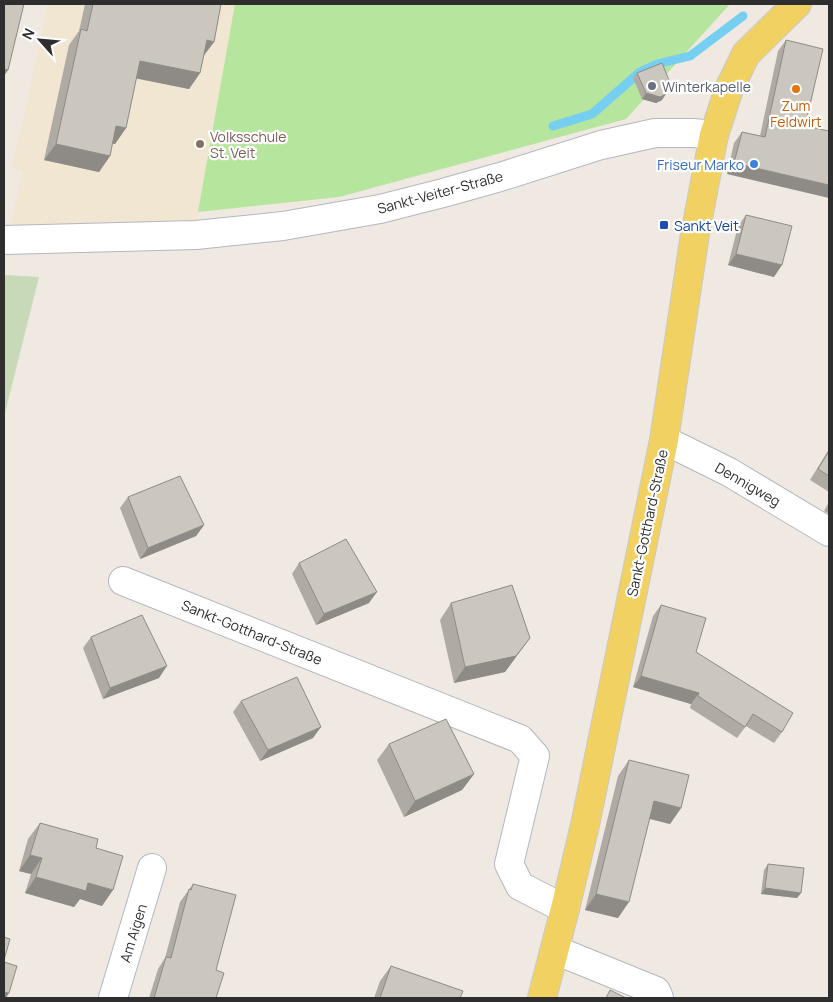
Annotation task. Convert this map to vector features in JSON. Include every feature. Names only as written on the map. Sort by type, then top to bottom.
[{"type":"main road","points":[[714,135],[728,89],[746,54],[798,4]]},
{"type":"main road","name":"Sankt-Gotthard-Straße","points":[[542,998],[585,826],[664,440],[695,234],[714,135]]},
{"type":"street","name":"Sankt-Veiter-Straße","points":[[4,240],[196,235],[283,226],[380,209],[443,193],[500,177],[601,144],[655,133],[714,135]]},
{"type":"street","name":"Dennigweg","points":[[664,440],[729,472],[829,532]]},
{"type":"street","name":"Sankt-Gotthard-Straße","points":[[123,581],[520,739],[535,756],[509,864],[520,886],[565,909]]},
{"type":"street","name":"Am Aigen","points":[[113,998],[152,868]]},
{"type":"street","points":[[554,950],[656,991],[659,998]]},
{"type":"shaded area","name":"Volksschule St. Veit","points":[[48,4],[412,4],[339,197],[198,212],[196,235],[8,240],[22,171],[11,168]]},
{"type":"green space","points":[[235,4],[730,4],[626,119],[339,197],[198,212]]},
{"type":"green space","points":[[4,275],[39,277],[4,417]]},
{"type":"building","points":[[4,4],[24,4],[8,70],[4,69]]},
{"type":"building","points":[[93,4],[221,4],[214,42],[207,40],[200,73],[140,61],[126,128],[116,126],[110,156],[56,144],[81,29],[87,31]]},
{"type":"building","points":[[786,40],[823,49],[805,126],[829,131],[829,185],[734,163],[742,132],[765,137]]},
{"type":"building","points":[[662,63],[671,85],[666,94],[660,97],[646,93],[637,73]]},
{"type":"building","points":[[746,215],[792,226],[782,265],[736,254]]},
{"type":"building","points":[[829,451],[829,476],[818,469]]},
{"type":"building","points":[[180,476],[204,525],[148,548],[128,497]]},
{"type":"building","points":[[346,539],[377,592],[324,614],[299,563]]},
{"type":"building","points":[[512,585],[530,638],[516,656],[465,667],[451,603]]},
{"type":"building","points":[[661,605],[706,618],[696,652],[793,713],[782,732],[753,714],[745,727],[698,696],[699,693],[641,676]]},
{"type":"building","points":[[142,615],[167,666],[110,688],[91,637]]},
{"type":"building","points":[[297,677],[321,727],[268,750],[241,701]]},
{"type":"building","points":[[446,719],[474,774],[415,801],[389,744]]},
{"type":"building","points":[[629,760],[689,775],[681,808],[654,801],[629,902],[596,894]]},
{"type":"building","points":[[40,823],[98,839],[96,848],[123,856],[113,890],[88,883],[86,891],[36,877],[42,858],[30,855]]},
{"type":"building","points":[[768,864],[804,868],[801,893],[765,888]]},
{"type":"building","points":[[193,884],[236,895],[216,970],[224,973],[216,998],[154,998],[166,957],[171,958],[189,889],[191,890]]},
{"type":"building","points":[[4,937],[10,939],[4,960]]},
{"type":"building","points":[[4,962],[17,966],[9,993],[4,992]]},
{"type":"building","points":[[391,966],[463,991],[460,998],[380,998]]},
{"type":"building","points":[[610,990],[626,998],[606,998]]},
{"type":"waterway","points":[[553,126],[592,114],[640,72],[657,64],[690,56],[743,16]]},
{"type":"place","name":"Winterkapelle","points":[[652,86]]},
{"type":"place","name":"Zum Feldwirt","points":[[796,89]]},
{"type":"place","name":"Volksschule St. Veit","points":[[200,144]]},
{"type":"place","name":"Friseur Marko","points":[[754,164]]},
{"type":"place","name":"Sankt Veit","points":[[664,225]]}]
